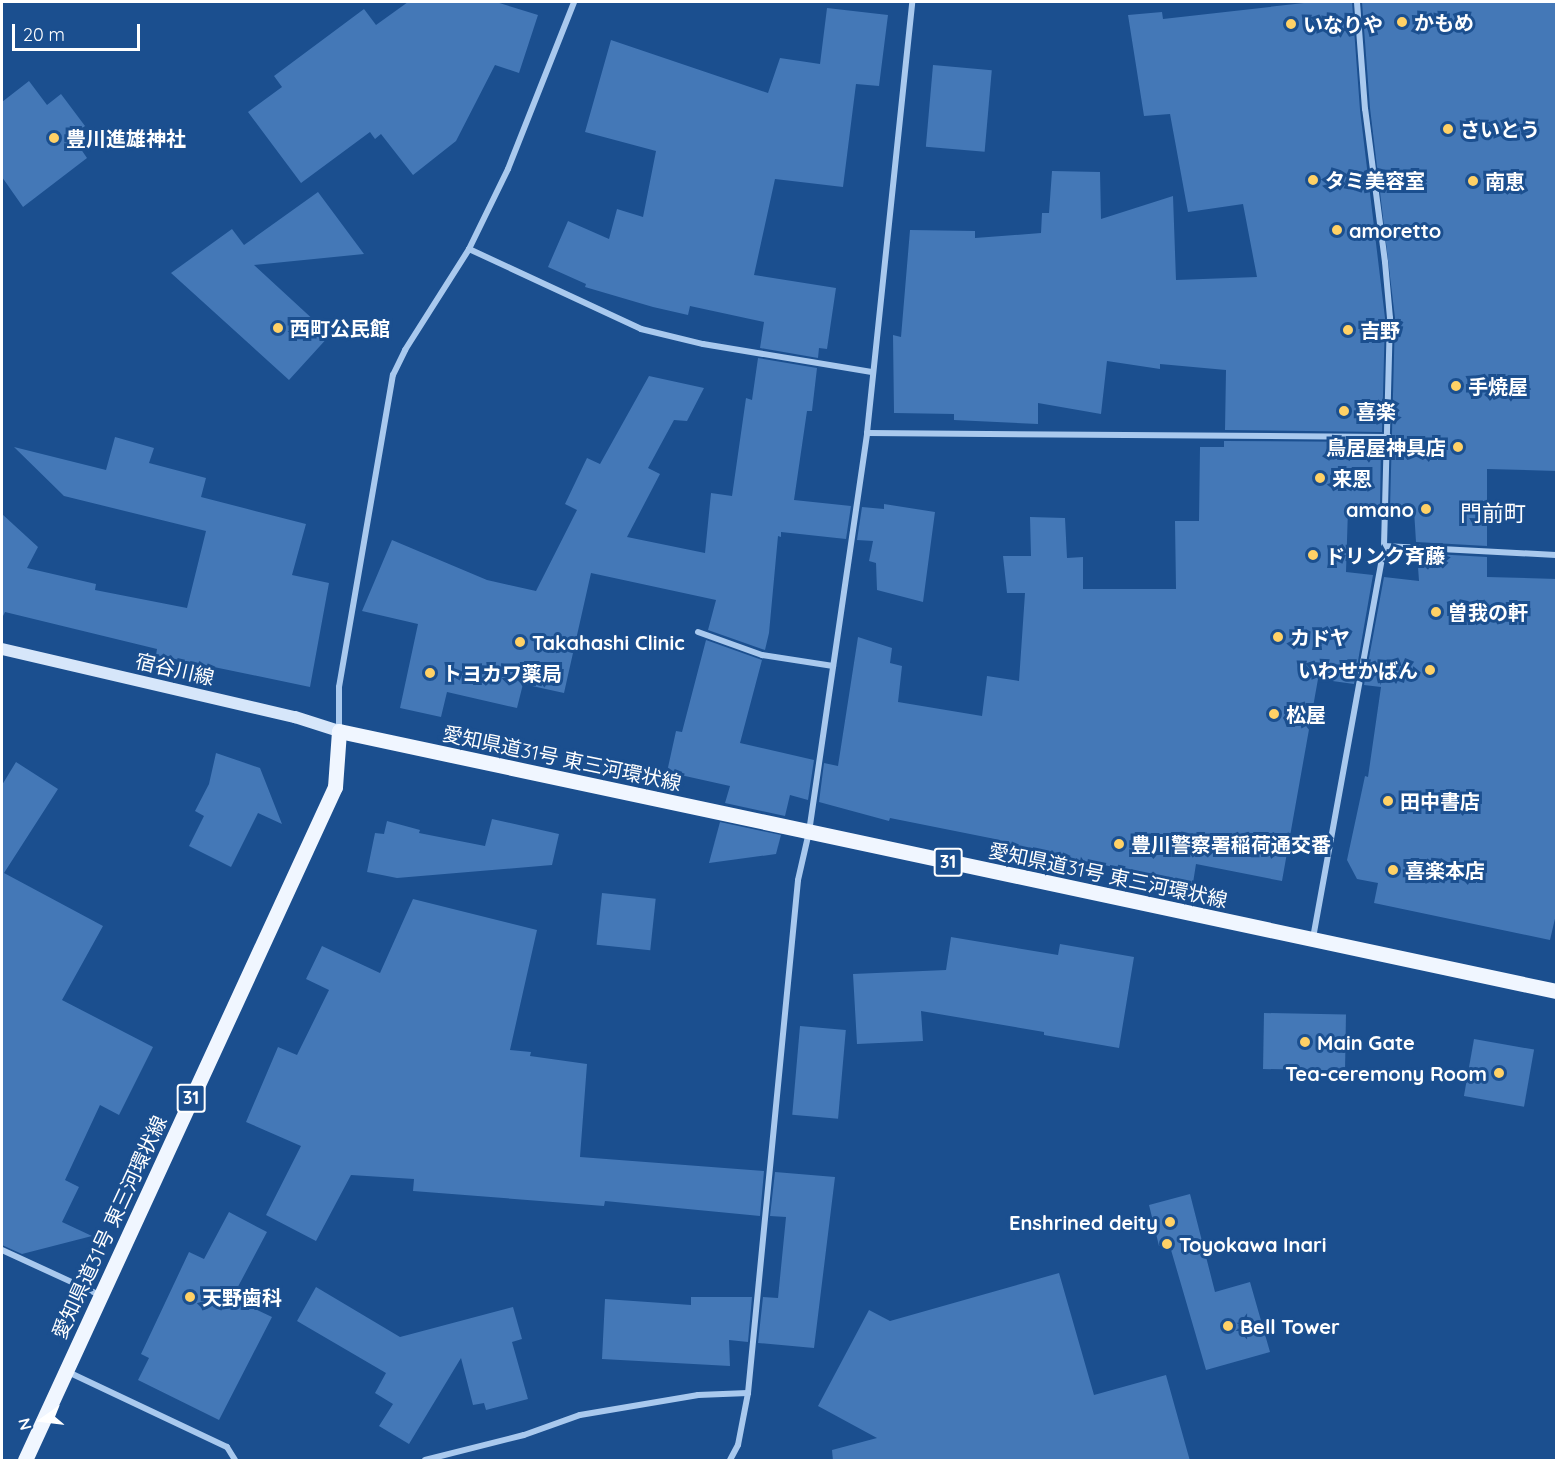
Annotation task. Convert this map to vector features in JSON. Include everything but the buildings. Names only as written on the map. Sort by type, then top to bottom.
[{"type":"main road","name":"宿谷川線","points":[[2,649],[295,717],[339,731]]},
{"type":"main road","name":"愛知県道31号 東三河環状線","points":[[25,1461],[335,787],[339,731],[1557,991]]},
{"type":"street","points":[[339,731],[339,687],[367,510],[393,375],[405,350],[469,249],[508,168],[574,2]]},
{"type":"street","points":[[730,1461],[738,1445],[748,1393],[798,880],[809,832],[867,433],[912,2]]},
{"type":"street","points":[[1313,940],[1317,906],[1384,546],[1389,437],[1390,318],[1365,109],[1357,2]]},
{"type":"street","points":[[469,249],[641,329],[704,344],[872,372]]},
{"type":"street","points":[[867,433],[1389,437]]},
{"type":"street","points":[[1384,546],[1557,555]]},
{"type":"street","points":[[698,632],[762,655],[833,666]]},
{"type":"street","points":[[2,1250],[100,1296]]},
{"type":"street","points":[[66,1371],[227,1447],[235,1461]]},
{"type":"street","points":[[425,1461],[524,1435],[580,1415],[698,1395],[748,1393]]},
{"type":"place","name":"かもめ","points":[[1402,22]]},
{"type":"place","name":"いなりや","points":[[1291,24]]},
{"type":"place","name":"さいとう","points":[[1448,129]]},
{"type":"place","name":"豊川進雄神社","points":[[54,138]]},
{"type":"place","name":"タミ美容室","points":[[1313,180]]},
{"type":"place","name":"南恵","points":[[1473,181]]},
{"type":"place","name":"amoretto","points":[[1337,230]]},
{"type":"place","name":"西町公民館","points":[[278,328]]},
{"type":"place","name":"吉野","points":[[1348,330]]},
{"type":"place","name":"手焼屋","points":[[1456,386]]},
{"type":"place","name":"喜楽","points":[[1344,411]]},
{"type":"place","name":"鳥居屋神具店","points":[[1458,447]]},
{"type":"place","name":"来恩","points":[[1320,478]]},
{"type":"place","name":"amano","points":[[1426,509]]},
{"type":"place","name":"ドリンク斉藤","points":[[1313,555]]},
{"type":"place","name":"曽我の軒","points":[[1436,612]]},
{"type":"place","name":"カドヤ","points":[[1278,637]]},
{"type":"place","name":"Takahashi Clinic","points":[[520,642]]},
{"type":"place","name":"いわせかばん","points":[[1430,670]]},
{"type":"place","name":"トヨカワ薬局","points":[[430,673]]},
{"type":"place","name":"松屋","points":[[1274,714]]},
{"type":"place","name":"田中書店","points":[[1388,801]]},
{"type":"place","name":"豊川警察署稲荷通交番","points":[[1119,844]]},
{"type":"place","name":"喜楽本店","points":[[1393,870]]},
{"type":"place","name":"Main Gate","points":[[1305,1042]]},
{"type":"place","name":"Tea-ceremony Room","points":[[1499,1073]]},
{"type":"place","name":"Enshrined deity","points":[[1170,1222]]},
{"type":"place","name":"Toyokawa Inari","points":[[1167,1244]]},
{"type":"place","name":"天野歯科","points":[[190,1297]]},
{"type":"place","name":"Bell Tower","points":[[1228,1326]]},
{"type":"district","name":"門前町","points":[[1493,514]]}]
